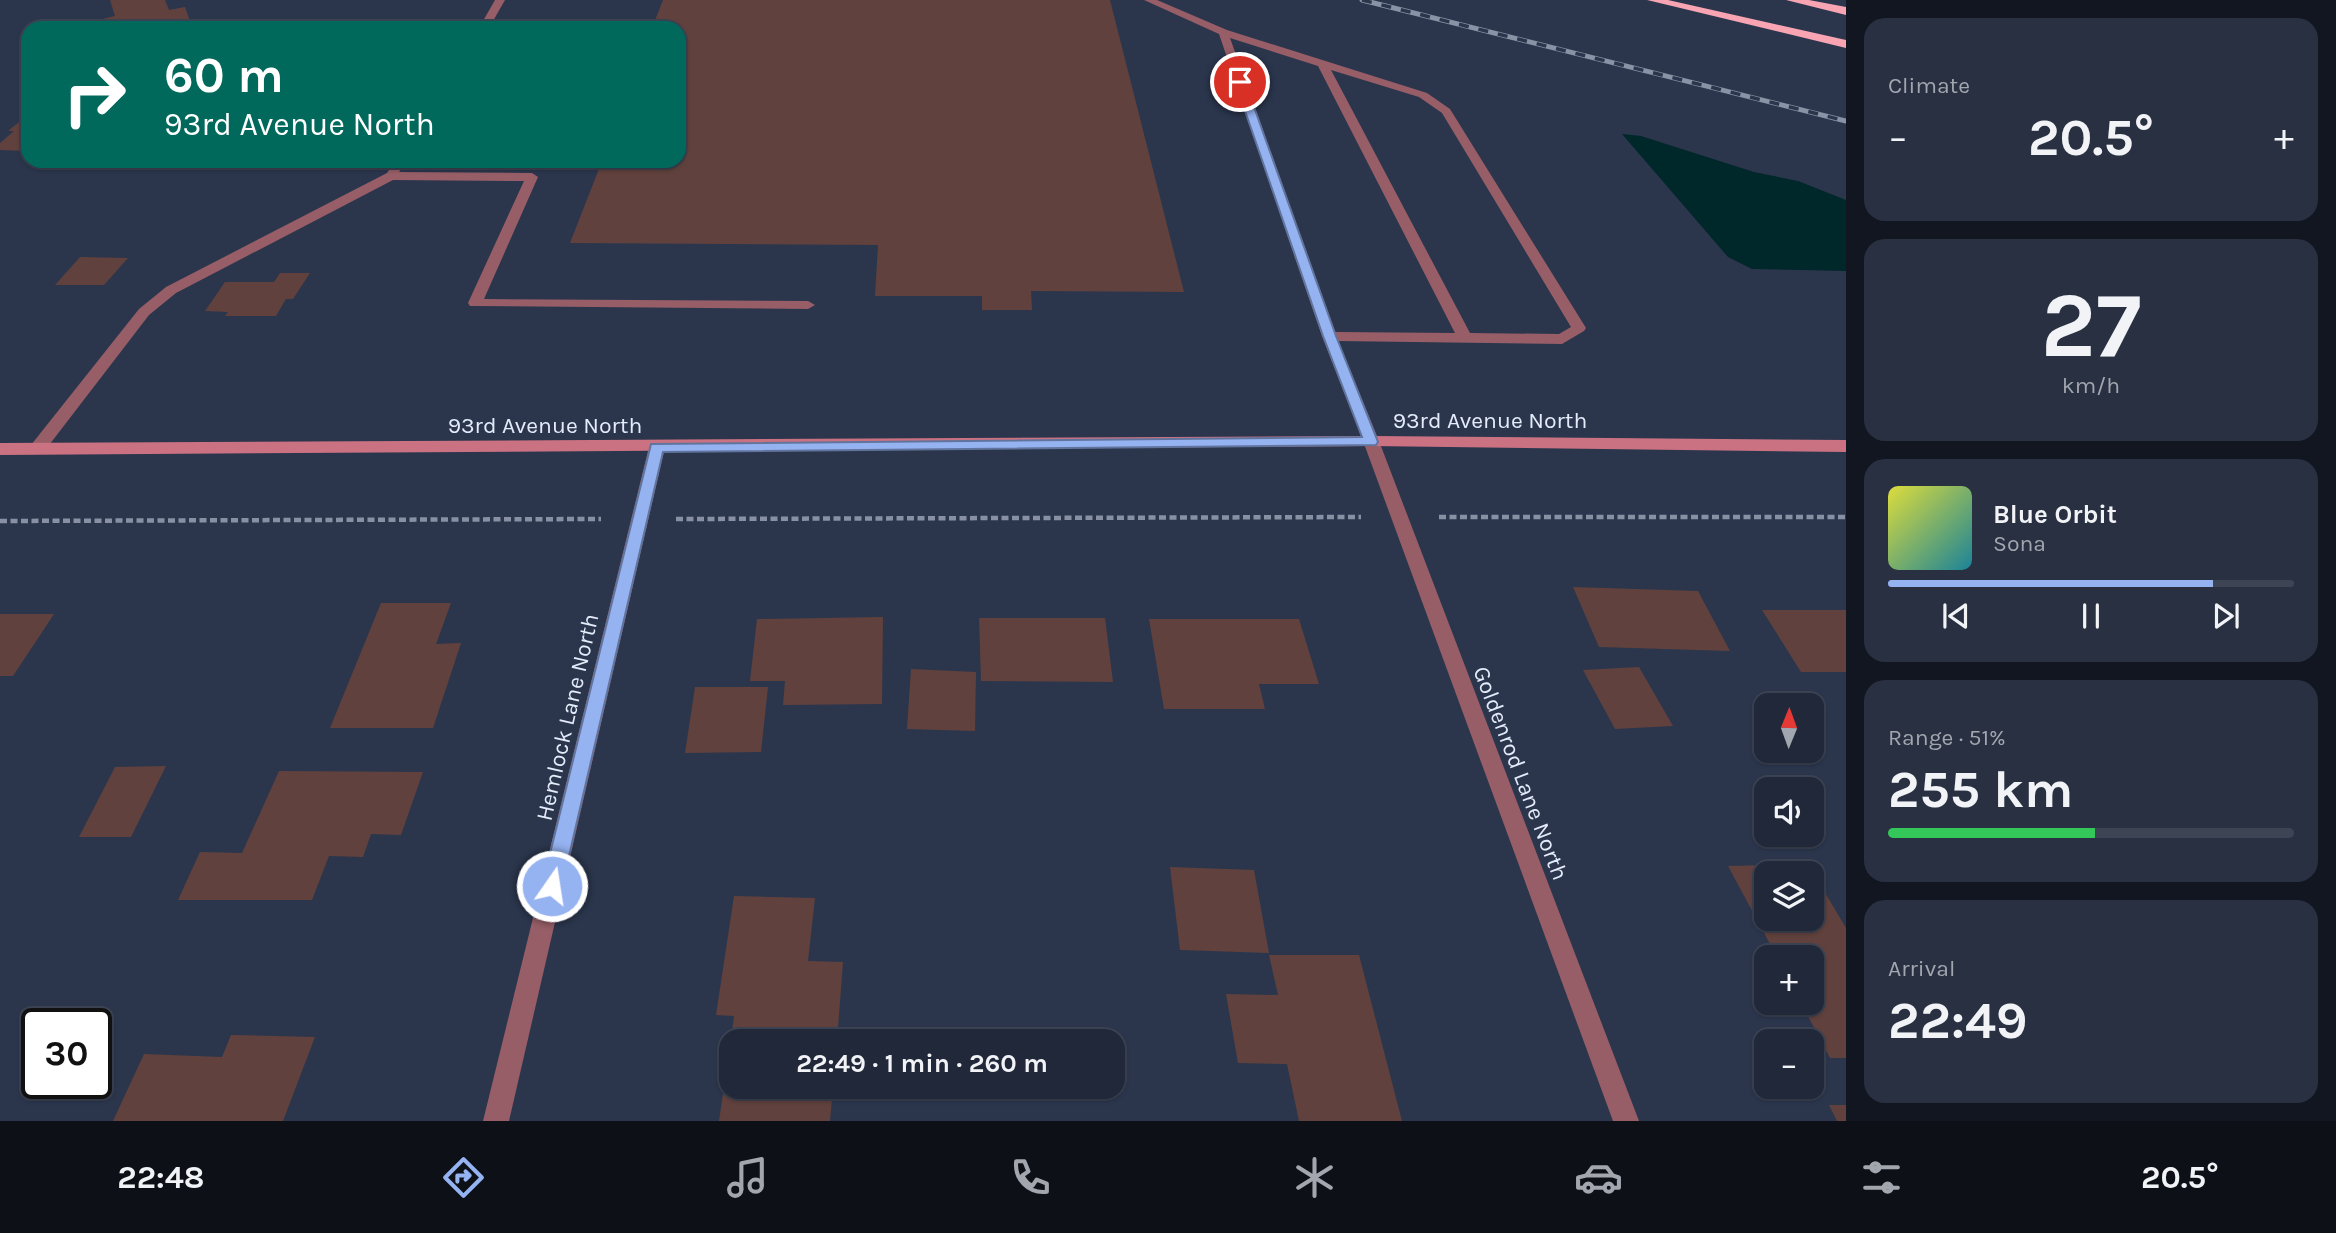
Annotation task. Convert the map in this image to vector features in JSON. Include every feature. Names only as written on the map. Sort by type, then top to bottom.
[{"type":"highway","points":[[1653,0],[1846,45]]},
{"type":"highway","points":[[1792,0],[1846,11]]},
{"type":"street","points":[[488,21],[500,0]]},
{"type":"street","points":[[1149,0],[1223,32],[1423,94],[1446,111],[1579,328],[1562,339],[1329,336]]},
{"type":"street","name":"Goldenrod Lane North","points":[[1223,32],[1329,336],[1626,1121]]},
{"type":"street","points":[[1322,62],[1465,338]]},
{"type":"street","points":[[391,176],[396,168]]},
{"type":"street","points":[[536,168],[475,303],[808,305]]},
{"type":"street","points":[[37,449],[144,312],[171,290],[391,176],[532,177]]},
{"type":"street","name":"93rd Avenue North","points":[[0,449],[1371,442],[1846,446]]},
{"type":"street","name":"Hemlock Lane North","points":[[496,1121],[657,447]]},
{"type":"path","points":[[0,521],[1846,517]]},
{"type":"shaded area","points":[[1622,134],[1641,136],[1754,172],[1798,181],[1846,200],[1846,271],[1752,269],[1728,257]]},
{"type":"building","points":[[110,0],[165,0],[169,10],[185,7],[190,21],[94,21],[115,16]]},
{"type":"building","points":[[663,0],[1110,0],[1184,292],[1031,291],[1032,310],[982,310],[982,296],[875,296],[878,245],[570,243],[599,168],[686,168],[686,21],[655,21]]},
{"type":"building","points":[[21,121],[21,151],[0,150],[0,143],[14,131],[8,131]]},
{"type":"building","points":[[80,257],[128,258],[104,285],[55,285]]},
{"type":"building","points":[[280,273],[310,273],[293,299],[286,299],[276,316],[225,316],[228,312],[205,311],[225,282],[274,282]]},
{"type":"building","points":[[1573,587],[1698,591],[1730,651],[1599,647]]},
{"type":"building","points":[[381,603],[451,603],[436,644],[461,643],[433,728],[330,728]]},
{"type":"building","points":[[1762,610],[1846,610],[1846,672],[1801,672]]},
{"type":"building","points":[[0,614],[54,614],[13,676],[0,676]]},
{"type":"building","points":[[883,617],[882,704],[783,705],[785,681],[750,681],[757,619]]},
{"type":"building","points":[[979,618],[1105,618],[1113,682],[981,681]]},
{"type":"building","points":[[1149,619],[1299,619],[1319,684],[1259,684],[1265,709],[1164,709]]},
{"type":"building","points":[[1639,667],[1673,726],[1615,729],[1583,670]]},
{"type":"building","points":[[911,669],[976,672],[975,731],[907,729]]},
{"type":"building","points":[[695,687],[768,687],[761,752],[685,753]]},
{"type":"building","points":[[166,766],[131,837],[79,837],[115,767]]},
{"type":"building","points":[[279,771],[423,772],[401,835],[371,834],[363,857],[329,856],[312,900],[178,900],[200,852],[242,853]]},
{"type":"building","points":[[1754,865],[1754,914],[1728,866]]},
{"type":"building","points":[[1170,867],[1254,870],[1269,953],[1180,950]]},
{"type":"building","points":[[1824,891],[1846,928],[1846,1058],[1830,1058],[1824,1047],[1824,1029],[1815,1029],[1807,1015],[1824,1015],[1824,945],[1771,945],[1763,931],[1824,931]]},
{"type":"building","points":[[734,896],[815,898],[808,961],[843,962],[838,1029],[732,1029],[734,1016],[716,1015]]},
{"type":"building","points":[[1269,955],[1359,955],[1402,1121],[1299,1121],[1287,1064],[1238,1063],[1226,994],[1278,995]]},
{"type":"building","points":[[231,1035],[315,1037],[283,1121],[113,1121],[144,1054],[222,1057]]},
{"type":"building","points":[[722,1099],[832,1099],[830,1121],[719,1121]]},
{"type":"building","points":[[1829,1105],[1846,1105],[1846,1121],[1837,1121]]},
{"type":"railway","points":[[1362,0],[1846,121]]},
{"type":"route","points":[[552,886],[657,447],[1371,442],[1329,336],[1240,82]]}]
